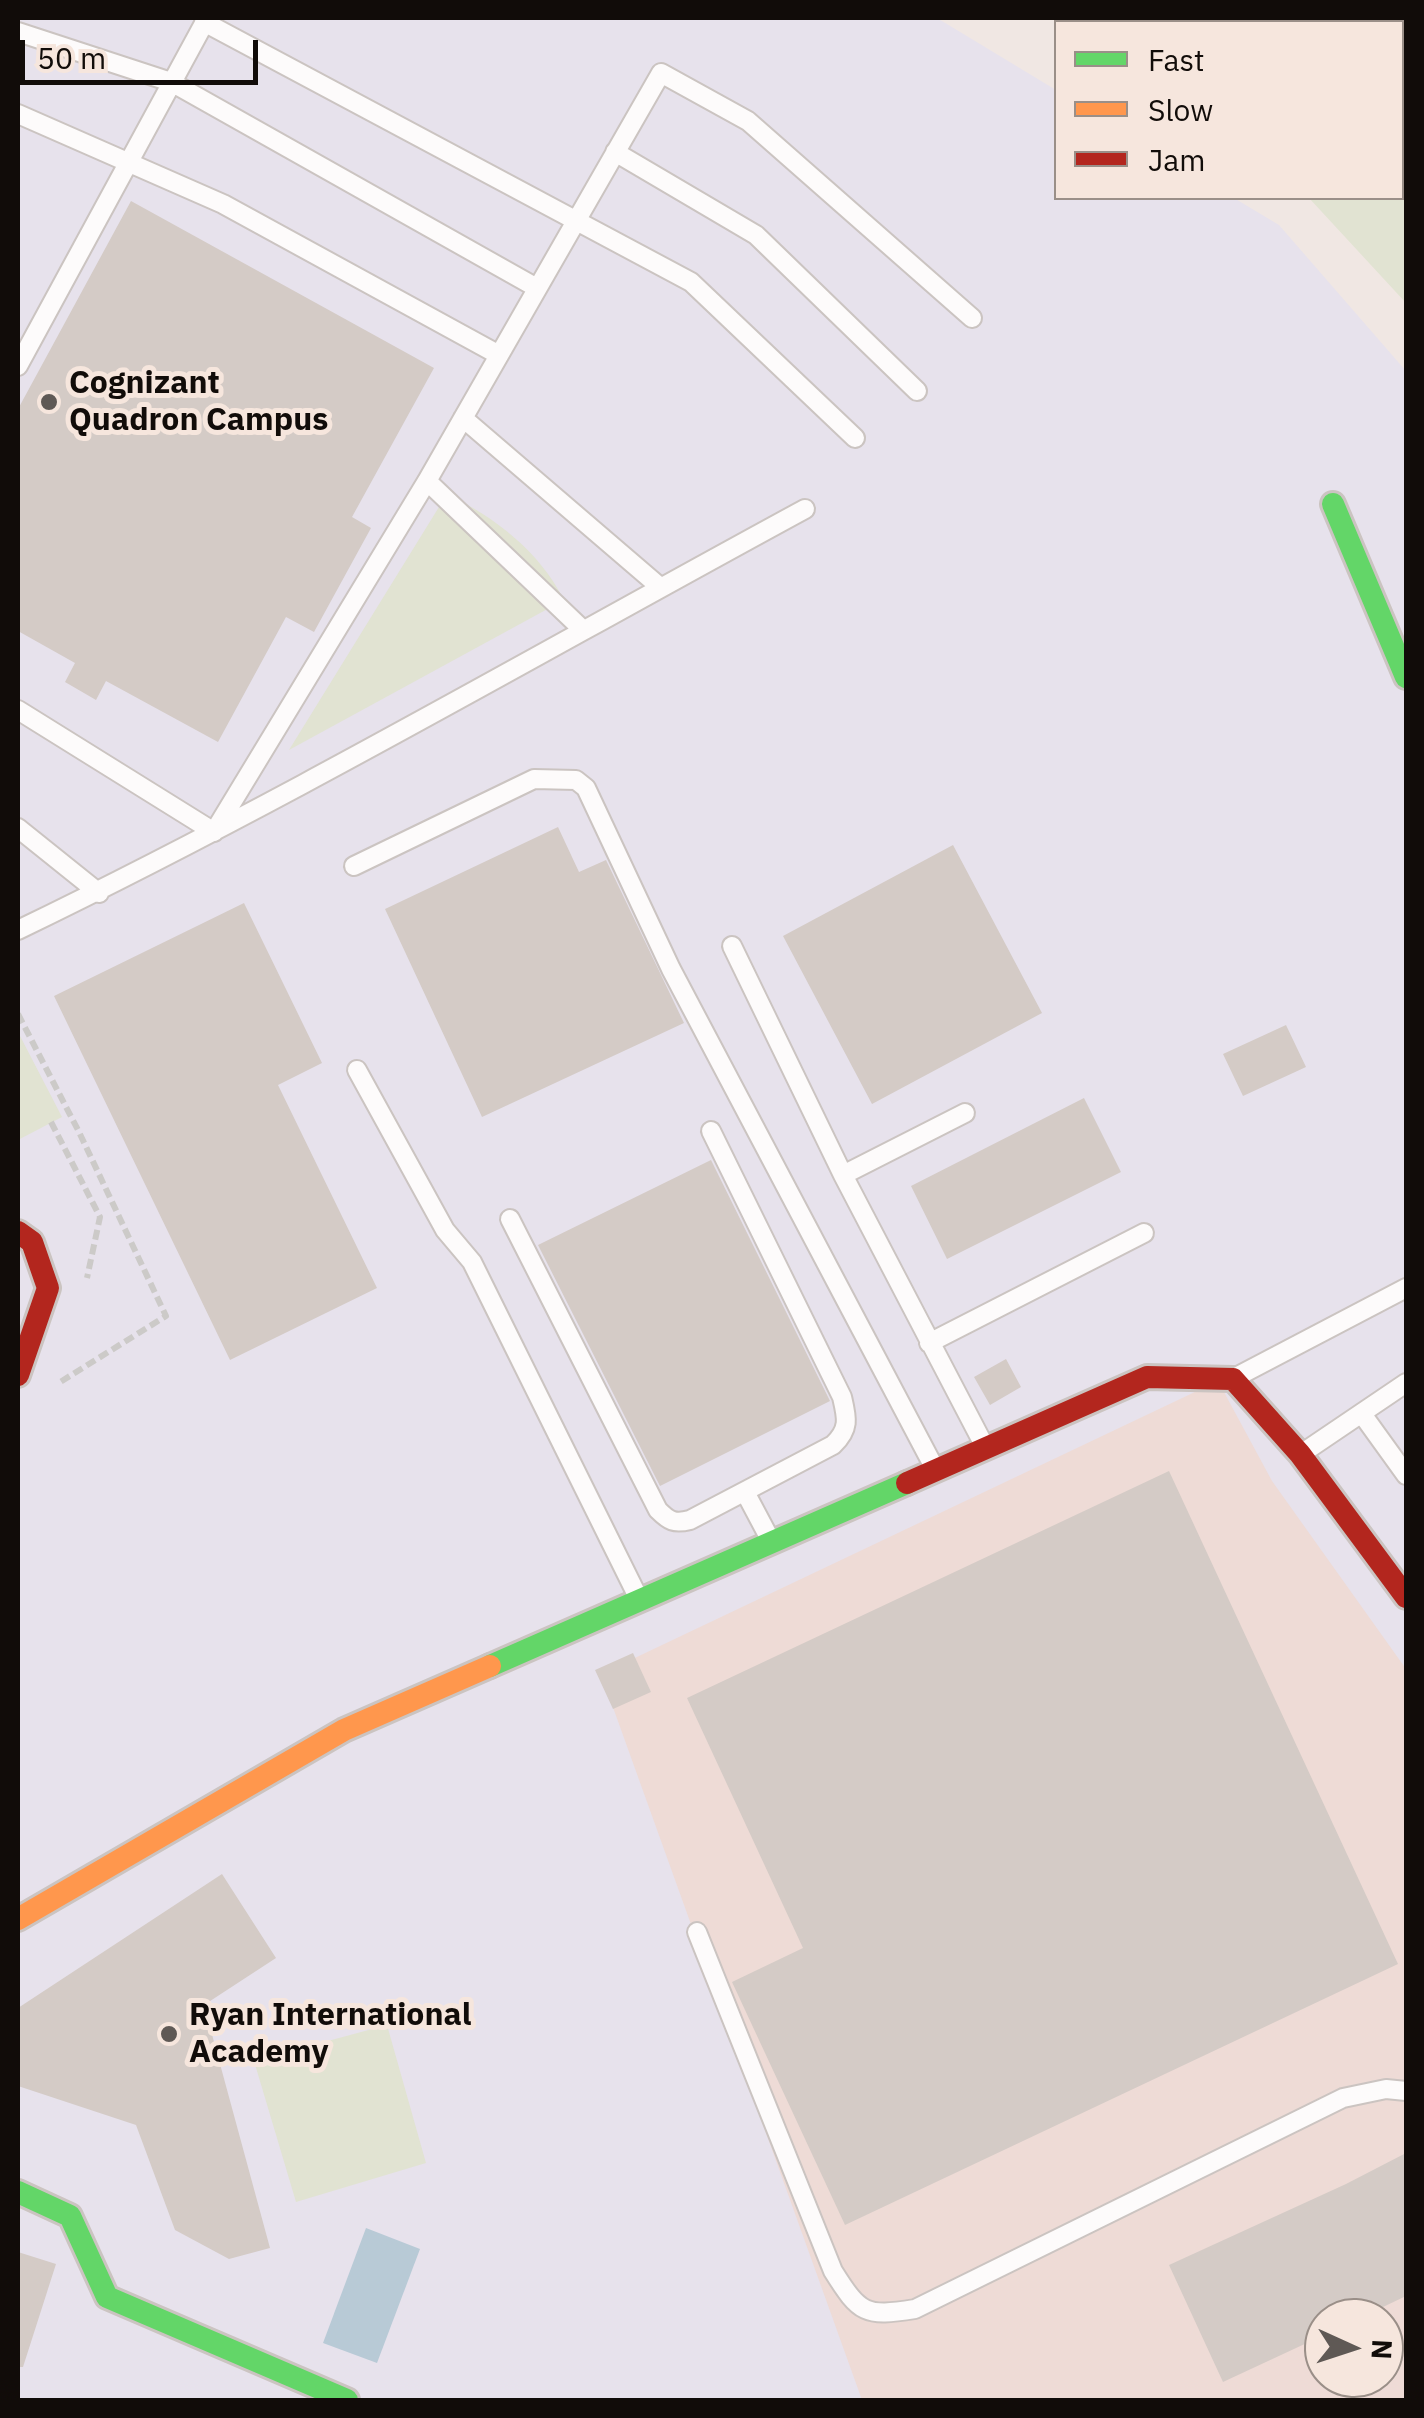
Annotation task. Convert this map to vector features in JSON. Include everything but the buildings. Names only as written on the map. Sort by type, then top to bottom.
[{"type":"street","points":[[1333,504],[1406,677]]},
{"type":"street","points":[[18,1232],[32,1242],[48,1288],[18,1376]]},
{"type":"street","points":[[18,1920],[344,1730],[1147,1377],[1233,1379],[1300,1454],[1406,1597]]},
{"type":"street","points":[[18,2192],[70,2216],[107,2297],[347,2400]]},
{"type":"lane","points":[[24,18],[18,32],[171,82],[537,288]]},
{"type":"lane","points":[[18,366],[206,20],[691,282],[855,438]]},
{"type":"lane","points":[[214,832],[427,481],[661,72],[748,122],[972,318]]},
{"type":"lane","points":[[18,114],[223,204],[499,354]]},
{"type":"lane","points":[[616,152],[756,235],[917,391]]},
{"type":"lane","points":[[463,418],[660,588]]},
{"type":"lane","points":[[427,481],[582,629]]},
{"type":"lane","points":[[18,930],[214,832],[804,509]]},
{"type":"lane","points":[[18,710],[214,832]]},
{"type":"lane","points":[[354,866],[534,779],[576,780],[586,788],[672,969],[936,1470]]},
{"type":"lane","points":[[18,828],[100,892]]},
{"type":"lane","points":[[732,946],[843,1175],[986,1448]]},
{"type":"lane","points":[[357,1070],[445,1230],[472,1262],[640,1600]]},
{"type":"lane","points":[[843,1175],[965,1114]]},
{"type":"lane","points":[[510,1219],[658,1510],[678,1523],[833,1445],[844,1435],[848,1422],[842,1396],[710,1131]]},
{"type":"lane","points":[[929,1342],[1144,1233]]},
{"type":"lane","points":[[1233,1379],[1406,1288]]},
{"type":"lane","points":[[1300,1454],[1406,1383]]},
{"type":"lane","points":[[1362,1414],[1406,1475]]},
{"type":"lane","points":[[745,1492],[772,1542]]},
{"type":"lane","points":[[697,1932],[833,2271],[853,2304],[879,2314],[915,2309],[1343,2098],[1386,2089],[1406,2091]]},
{"type":"path","points":[[18,1014],[80,1132],[166,1316],[54,1385]]},
{"type":"shaded area","points":[[18,18],[937,18],[1054,89],[1054,200],[1237,200],[1279,225],[1406,371],[1406,2400],[18,2400]]},
{"type":"shaded area","points":[[1218,1381],[1272,1481],[1406,1669],[1406,2400],[862,2400],[601,1674]]},
{"type":"green space","points":[[1070,18],[1406,18],[1406,303],[1311,200],[1404,200],[1404,20]]},
{"type":"green space","points":[[447,494],[482,514],[529,551],[564,600],[289,750]]},
{"type":"green space","points":[[18,1032],[62,1117],[18,1140]]},
{"type":"green space","points":[[387,2025],[426,2163],[296,2202],[254,2061]]},
{"type":"water","points":[[366,2228],[420,2249],[377,2363],[323,2343]]},
{"type":"traffic: fast","points":[[1333,504],[1406,677]]},
{"type":"traffic: fast","points":[[490,1666],[907,1483]]},
{"type":"traffic: fast","points":[[18,2192],[70,2216],[107,2297],[347,2400]]},
{"type":"traffic: slow","points":[[18,1919],[344,1730],[490,1666]]},
{"type":"traffic: jam","points":[[18,1232],[32,1242],[48,1288],[18,1375]]},
{"type":"traffic: jam","points":[[907,1483],[1147,1377],[1233,1379],[1300,1454],[1406,1597]]},
{"type":"place","name":"Cognizant Quadron Campus","points":[[49,402]]},
{"type":"place","name":"Ryan International Academy","points":[[169,2034]]}]
